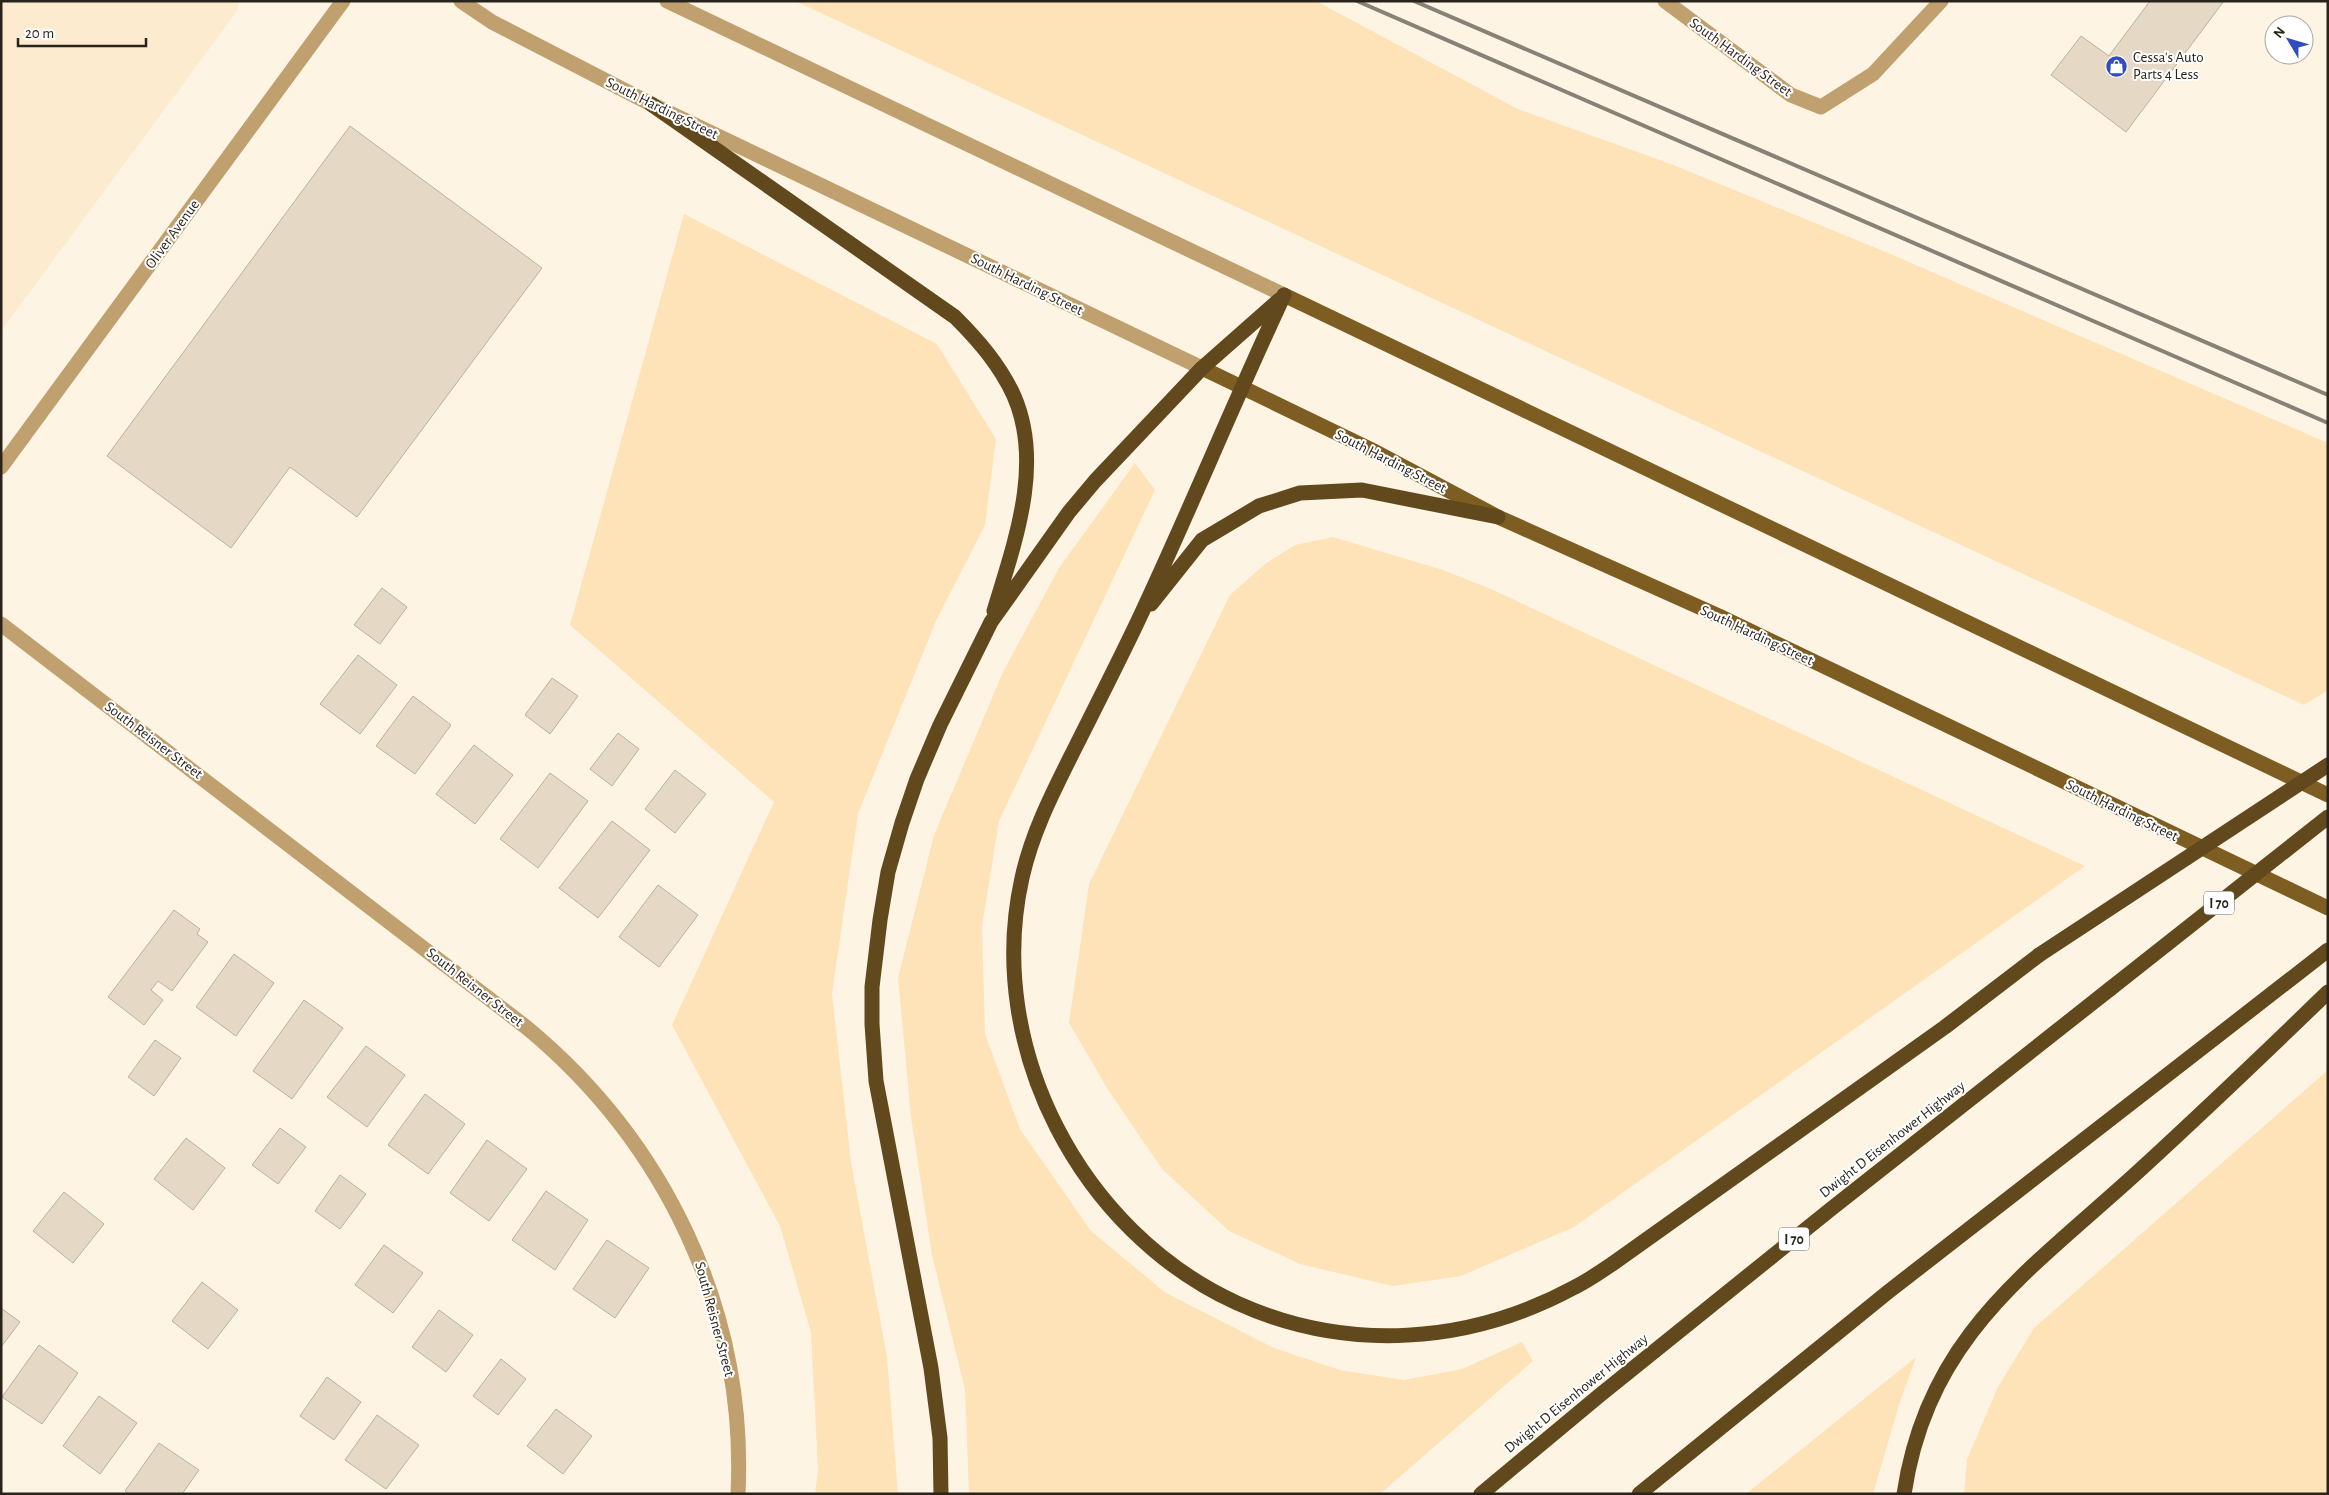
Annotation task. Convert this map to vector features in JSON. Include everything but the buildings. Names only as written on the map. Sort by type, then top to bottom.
[{"type":"highway","points":[[651,104],[955,317],[979,341],[999,370],[1017,405],[1022,422],[1026,455],[1021,520],[991,622]]},
{"type":"highway","points":[[941,1494],[940,1438],[930,1368],[876,1082],[872,1024],[872,987],[887,882],[902,823],[940,725],[991,622],[1069,512],[1202,368],[1284,295]]},
{"type":"highway","points":[[1284,295],[1241,386],[1138,621],[1051,795],[1033,839],[1017,903],[1014,938],[1016,1003],[1030,1063],[1044,1101],[1075,1159],[1110,1208],[1150,1248],[1214,1292],[1268,1316],[1308,1327],[1347,1334],[1420,1336],[1465,1329],[1502,1318],[1576,1287],[1615,1262],[1945,1026],[2039,955],[2328,765]]},
{"type":"highway","points":[[1138,621],[1202,540],[1239,516],[1279,499],[1310,492],[1362,490],[1498,517]]},
{"type":"highway","name":"Dwight D Eisenhower Highway","points":[[1481,1494],[1762,1264],[2328,817]]},
{"type":"highway","points":[[1639,1494],[1880,1299],[2328,950]]},
{"type":"highway","points":[[1904,1494],[1918,1432],[1926,1409],[1953,1359],[1985,1314],[2032,1265],[2139,1170],[2328,992]]},
{"type":"main road","points":[[1284,295],[2328,795]]},
{"type":"main road","name":"South Harding Street","points":[[1202,368],[1376,452],[1498,517],[1718,616],[2328,908]]},
{"type":"street","name":"Oliver Avenue","points":[[1,467],[343,1]]},
{"type":"street","name":"South Harding Street","points":[[461,1],[492,22],[651,104],[1202,368]]},
{"type":"street","points":[[667,1],[1284,295]]},
{"type":"street","name":"South Harding Street","points":[[1665,1],[1791,95],[1821,107],[1873,74],[1941,1]]},
{"type":"street","name":"South Reisner Street","points":[[1,624],[526,1027],[571,1067],[598,1095],[623,1125],[667,1192],[694,1245],[706,1281],[731,1376],[736,1419],[738,1494]]},
{"type":"shaded area","points":[[1,1],[239,1],[237,11],[1,331]]},
{"type":"shaded area","points":[[795,1],[1316,1],[1518,109],[1671,164],[1881,250],[2328,443],[2328,690],[2304,705]]},
{"type":"shaded area","points":[[684,214],[937,344],[996,439],[985,525],[936,621],[858,814],[832,994],[851,1162],[887,1357],[898,1494],[815,1494],[818,1471],[811,1332],[780,1226],[672,1025],[774,802],[570,625]]},
{"type":"shaded area","points":[[1135,463],[1155,490],[999,821],[982,926],[985,1034],[1020,1129],[1091,1231],[1166,1293],[1274,1348],[1340,1370],[1404,1380],[1462,1369],[1522,1342],[1533,1361],[1380,1494],[969,1494],[965,1390],[932,1255],[911,1117],[898,978],[934,835],[1003,672],[1059,568]]},
{"type":"shaded area","points":[[1333,537],[1443,570],[1491,589],[2085,866],[1574,1227],[1461,1276],[1393,1286],[1300,1264],[1229,1231],[1162,1169],[1107,1088],[1069,1023],[1089,884],[1230,595],[1265,564],[1295,545]]},
{"type":"shaded area","points":[[2328,1070],[2328,1494],[1964,1494],[1967,1459],[1998,1387],[2034,1328]]},
{"type":"shaded area","points":[[1916,1357],[1899,1405],[1873,1494],[1746,1494]]},
{"type":"railway","points":[[1357,1],[2328,423]]},
{"type":"railway","points":[[1414,1],[2328,395]]},
{"type":"place","name":"Cessa's Auto Parts 4 Less","points":[[2117,66]]}]
